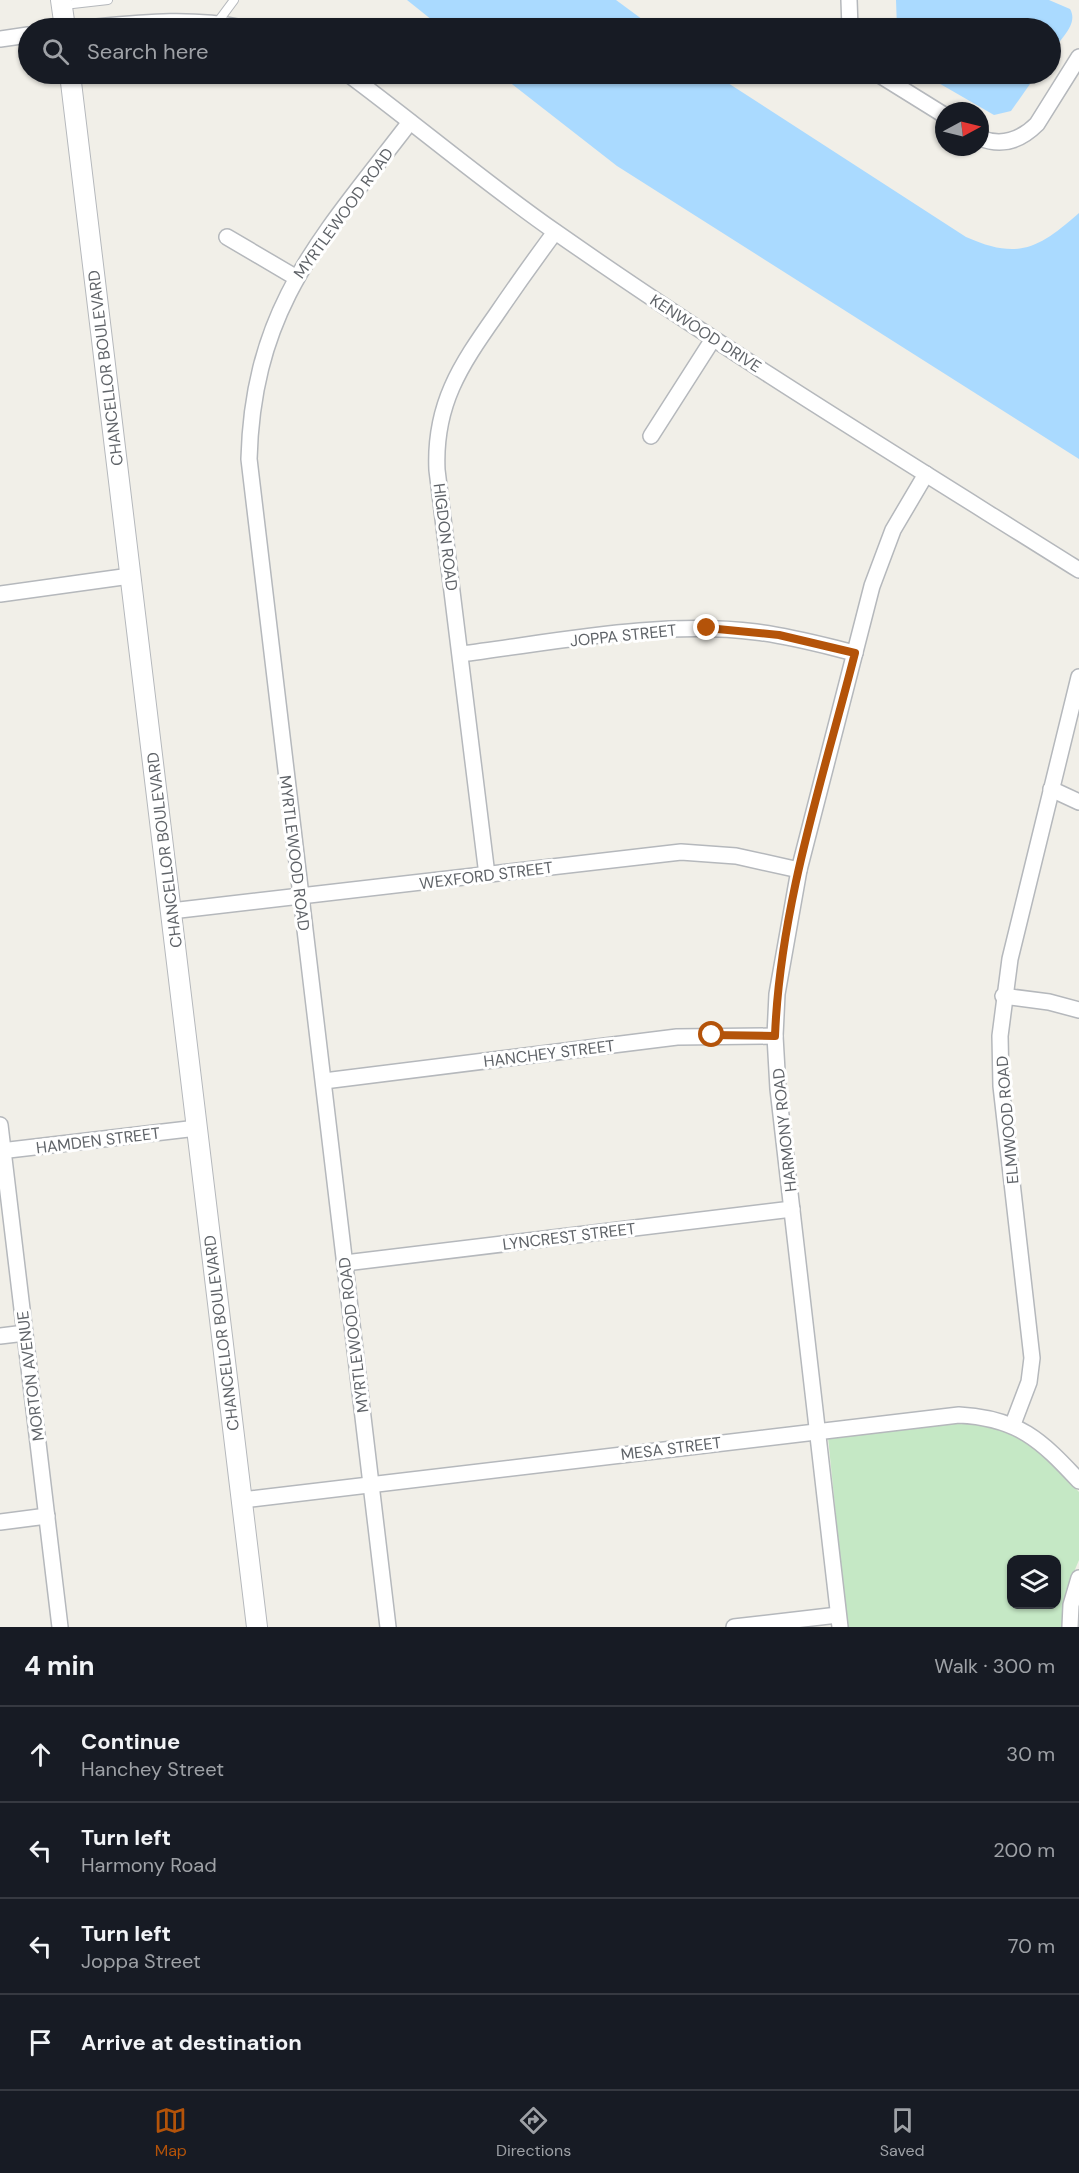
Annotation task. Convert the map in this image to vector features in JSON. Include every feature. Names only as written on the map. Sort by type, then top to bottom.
[{"type":"street","points":[[849,0],[850,18]]},
{"type":"street","points":[[62,2],[64,18]]},
{"type":"street","points":[[0,39],[18,36]]},
{"type":"street","points":[[989,140],[1004,142],[1029,132],[1037,124],[1079,57]]},
{"type":"street","name":"CHANCELLOR BOULEVARD","points":[[71,84],[257,1627]]},
{"type":"street","name":"KENWOOD DRIVE","points":[[361,84],[555,232],[713,339],[1079,570]]},
{"type":"street","points":[[894,84],[935,109]]},
{"type":"street","name":"MYRTLEWOOD ROAD","points":[[388,1627],[249,459],[252,411],[261,364],[276,318],[295,277],[327,230],[410,122]]},
{"type":"street","name":"HIGDON ROAD","points":[[487,875],[437,470],[437,440],[442,411],[452,382],[465,358],[555,232]]},
{"type":"street","points":[[227,237],[295,277]]},
{"type":"street","points":[[651,436],[713,339]]},
{"type":"street","name":"HARMONY ROAD","points":[[839,1621],[778,1089],[775,1036],[781,960],[800,870],[855,653],[884,551],[926,474]]},
{"type":"street","points":[[0,594],[130,576]]},
{"type":"street","name":"JOPPA STREET","points":[[461,654],[654,630],[707,628],[768,633],[855,653]]},
{"type":"street","name":"ELMWOOD ROAD","points":[[1013,1424],[1029,1382],[1032,1359],[1001,1086],[1000,1036],[1004,996],[1079,677]]},
{"type":"street","points":[[1051,789],[1079,802]]},
{"type":"street","name":"WEXFORD STREET","points":[[171,911],[700,852],[736,856],[800,870]]},
{"type":"street","points":[[1004,996],[1049,1002],[1079,1010]]},
{"type":"street","name":"HANCHEY STREET","points":[[324,1081],[677,1038],[775,1036]]},
{"type":"street","name":"MORTON AVENUE","points":[[0,1125],[60,1627]]},
{"type":"street","name":"HAMDEN STREET","points":[[2,1151],[197,1128]]},
{"type":"street","name":"LYNCREST STREET","points":[[345,1263],[792,1209]]},
{"type":"street","points":[[0,1336],[25,1333]]},
{"type":"street","name":"MESA STREET","points":[[242,1500],[959,1415],[988,1418],[1013,1424],[1045,1446],[1079,1481]]},
{"type":"street","points":[[0,1522],[47,1516]]},
{"type":"street","points":[[1070,1627],[1071,1605],[1079,1578]]},
{"type":"street","points":[[734,1627],[839,1621]]},
{"type":"lane","points":[[62,2],[108,0]]},
{"type":"lane","points":[[221,18],[234,0]]},
{"type":"green space","points":[[959,1422],[980,1425],[998,1429],[1027,1443],[1052,1464],[1079,1492],[1079,1560],[1066,1591],[1062,1627],[847,1627],[828,1437]]},
{"type":"water","points":[[407,0],[616,0],[640,18],[430,18]]},
{"type":"water","points":[[896,0],[1049,0],[1070,9],[1072,15],[1070,26],[1061,40],[1061,18],[897,18]]},
{"type":"water","points":[[512,84],[729,84],[966,237],[1000,248],[1027,247],[1039,242],[1079,213],[1079,459],[617,166]]},
{"type":"water","points":[[940,84],[1030,84],[1011,111],[994,115],[989,112],[989,102],[971,102]]},
{"type":"route","points":[[707,628],[779,635],[855,653],[789,918],[781,960],[775,1036],[712,1035]]}]
